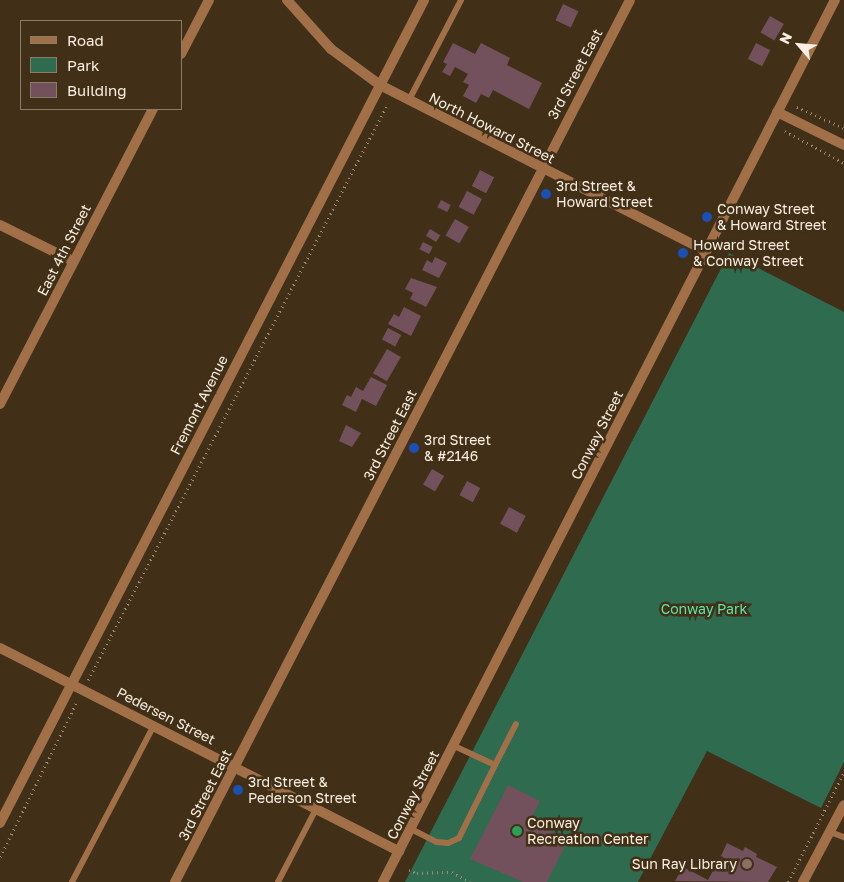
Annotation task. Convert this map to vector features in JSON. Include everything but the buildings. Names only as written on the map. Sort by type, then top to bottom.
[{"type":"street","points":[[182,52],[209,0]]},
{"type":"street","name":"North Howard Street","points":[[287,0],[331,49],[380,85],[706,251]]},
{"type":"street","name":"Fremont Avenue","points":[[0,823],[424,0]]},
{"type":"street","name":"3rd Street East","points":[[175,882],[630,0]]},
{"type":"street","name":"Conway Street","points":[[383,882],[835,0]]},
{"type":"street","name":"East 4th Street","points":[[0,404],[152,110]]},
{"type":"street","points":[[777,112],[844,145]]},
{"type":"street","points":[[0,225],[73,261]]},
{"type":"street","name":"Pedersen Street","points":[[0,648],[236,766],[399,851]]},
{"type":"street","points":[[803,882],[844,806]]},
{"type":"lane","points":[[409,100],[461,0]]},
{"type":"lane","points":[[411,829],[437,842],[448,843],[459,838],[516,724]]},
{"type":"lane","points":[[72,882],[154,725]]},
{"type":"lane","points":[[454,746],[495,765]]},
{"type":"lane","points":[[278,882],[316,809]]},
{"type":"lane","points":[[830,832],[844,838]]},
{"type":"path","points":[[87,681],[388,102]]},
{"type":"path","points":[[797,107],[844,128]]},
{"type":"path","points":[[785,131],[844,163]]},
{"type":"path","points":[[0,857],[77,701]]},
{"type":"path","points":[[788,882],[844,772]]},
{"type":"path","points":[[408,870],[417,873],[452,872],[470,882]]},
{"type":"green space","name":"Conway Park","points":[[729,253],[844,312],[844,762],[821,808],[707,751],[638,882],[405,882]]},
{"type":"place","name":"3rd Street & Howard Street","points":[[546,194]]},
{"type":"place","name":"Conway Street & Howard Street","points":[[707,217]]},
{"type":"place","name":"Howard Street & Conway Street","points":[[683,253]]},
{"type":"place","name":"3rd Street & #2146","points":[[414,448]]},
{"type":"place","name":"3rd Street & Pederson Street","points":[[238,790]]},
{"type":"place","name":"Conway Recreation Center","points":[[517,831]]},
{"type":"place","name":"Sun Ray Library","points":[[747,864]]}]
